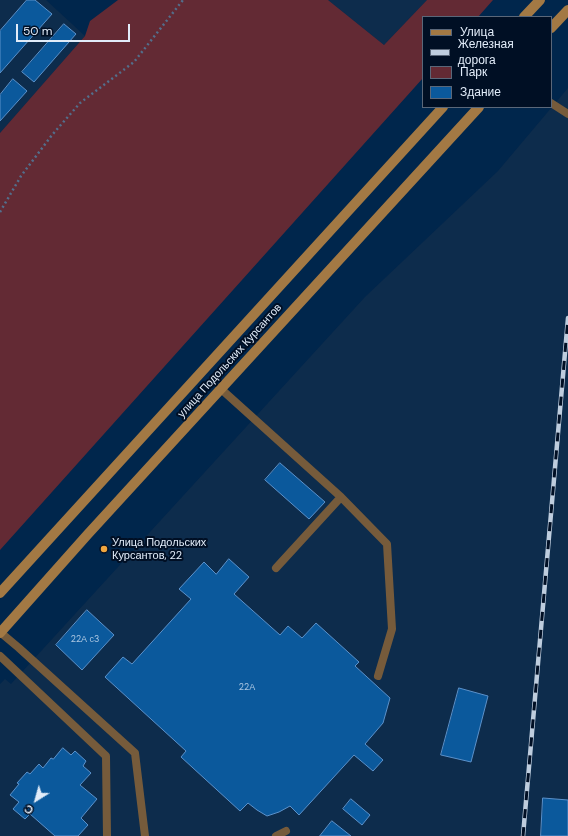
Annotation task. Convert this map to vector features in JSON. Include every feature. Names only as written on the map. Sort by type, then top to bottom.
[{"type":"main road","points":[[525,16],[540,0]]},
{"type":"main road","points":[[552,27],[568,10]]},
{"type":"main road","name":"улица Подольских Курсантов","points":[[0,593],[442,108]]},
{"type":"main road","name":"улица Подольских Курсантов","points":[[0,632],[478,108]]},
{"type":"lane","points":[[552,104],[568,114]]},
{"type":"lane","points":[[221,389],[341,497],[387,544],[392,629],[378,676]]},
{"type":"lane","points":[[276,568],[341,497]]},
{"type":"lane","points":[[0,632],[135,753],[145,836]]},
{"type":"lane","points":[[0,656],[106,756],[107,836]]},
{"type":"lane","points":[[276,836],[286,831]]},
{"type":"path","points":[[0,212],[21,176],[52,135],[80,103],[134,62],[183,0]]},
{"type":"shaded area","points":[[0,0],[46,0],[85,36],[0,133]]},
{"type":"shaded area","points":[[328,0],[427,0],[384,45]]},
{"type":"shaded area","points":[[568,88],[568,836],[0,836],[0,684],[5,679],[11,684],[365,297],[498,171]]},
{"type":"green space","points":[[118,0],[328,0],[384,45],[427,0],[493,0],[479,16],[422,16],[422,79],[0,550],[0,133],[85,36],[90,21]]},
{"type":"building","points":[[27,0],[35,0],[52,14],[0,73],[0,31]]},
{"type":"building","points":[[64,24],[76,34],[34,82],[22,72]]},
{"type":"building","points":[[13,79],[27,91],[0,121],[0,95]]},
{"type":"building","points":[[280,463],[325,502],[309,519],[265,480]]},
{"type":"building","points":[[229,559],[249,577],[234,594],[280,635],[288,626],[302,638],[316,623],[359,662],[355,666],[390,698],[383,723],[365,744],[383,760],[373,771],[354,755],[299,815],[290,806],[267,816],[248,803],[240,811],[181,757],[186,751],[105,677],[123,657],[132,664],[191,599],[179,589],[204,562],[216,574]]},
{"type":"building","points":[[87,610],[114,635],[82,670],[56,645]]},
{"type":"building","points":[[459,688],[488,696],[471,762],[441,755]]},
{"type":"building","points":[[63,748],[71,755],[75,751],[86,761],[83,766],[91,773],[80,785],[97,799],[81,818],[88,825],[78,836],[55,836],[30,814],[25,819],[13,809],[19,802],[10,795],[19,784],[17,783],[27,772],[30,774],[39,764],[43,768],[51,758],[53,759]]},
{"type":"building","points":[[543,798],[568,800],[568,836],[541,836]]},
{"type":"building","points":[[351,799],[370,815],[362,825],[343,809]]},
{"type":"building","points":[[332,821],[351,836],[320,836]]},
{"type":"railway","points":[[523,836],[568,318]]},
{"type":"place","name":"Улица Подольских Курсантов, 22","points":[[104,549]]}]
